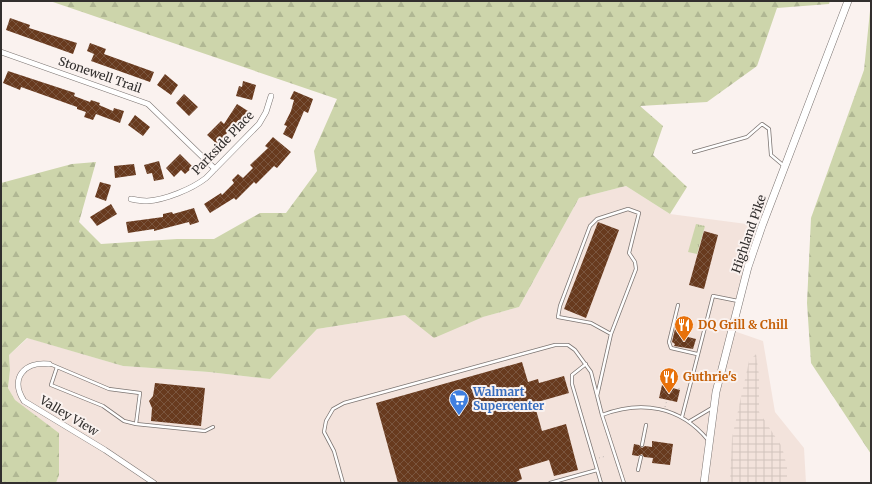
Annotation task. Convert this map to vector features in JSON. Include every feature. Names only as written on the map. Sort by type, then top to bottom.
[{"type":"main road","name":"Highland Pike","points":[[704,483],[714,407],[739,301],[762,226],[848,1]]},
{"type":"street","name":"Stonewell Trail","points":[[1,52],[148,104],[215,169]]},
{"type":"street","name":"Parkside Place","points":[[131,199],[147,201],[182,192],[198,184],[215,169],[259,124],[266,112],[271,96]]},
{"type":"street","name":"Valley View","points":[[49,364],[38,363],[29,366],[21,373],[18,383],[20,394],[24,400],[105,450],[154,483]]},
{"type":"lane","points":[[694,152],[748,137],[761,124],[769,129],[770,155],[784,167]]},
{"type":"lane","points":[[597,397],[611,334],[636,269],[635,262],[629,253],[639,213],[628,209],[597,219],[590,226],[560,306],[558,317],[592,323],[611,334]]},
{"type":"lane","points":[[682,417],[713,296],[739,301]]},
{"type":"lane","points":[[678,306],[668,342],[670,348],[697,354]]},
{"type":"lane","points":[[343,483],[334,451],[324,432],[326,420],[333,409],[344,403],[555,345],[568,345],[575,350],[591,372],[602,415],[624,483]]},
{"type":"lane","points":[[49,364],[108,389],[140,393],[136,424]]},
{"type":"lane","points":[[586,364],[572,375],[572,384],[601,483]]},
{"type":"lane","points":[[58,367],[51,385],[103,406],[124,420],[136,424],[205,431],[213,427]]},
{"type":"lane","points":[[602,415],[616,409],[636,406],[648,407],[682,417],[690,421],[709,442]]},
{"type":"lane","points":[[690,421],[714,407]]},
{"type":"lane","points":[[642,445],[646,425]]},
{"type":"lane","points":[[638,470],[640,457]]},
{"type":"lane","points":[[550,483],[597,470]]},
{"type":"path","points":[[665,407],[667,400]]},
{"type":"path","points":[[597,458],[606,456]]},
{"type":"shaded area","points":[[626,186],[670,214],[762,226],[731,330],[763,341],[775,412],[804,448],[806,483],[56,483],[59,475],[59,433],[15,401],[8,388],[10,370],[9,355],[28,338],[123,366],[209,372],[270,379],[317,329],[405,315],[483,317],[519,307],[579,198]]},
{"type":"shaded area","points":[[756,354],[759,375],[759,412],[782,447],[787,467],[787,483],[730,483],[732,438],[749,361]]},
{"type":"green space","points":[[50,1],[830,1],[829,4],[777,8],[757,66],[707,102],[640,106],[663,126],[653,155],[687,187],[670,214],[626,186],[579,198],[519,307],[483,317],[434,338],[405,315],[317,329],[270,379],[209,372],[123,366],[27,338],[9,355],[10,370],[8,388],[15,400],[59,433],[59,475],[56,483],[1,483],[1,183],[72,164],[96,162],[79,222],[101,244],[177,239],[214,239],[260,213],[286,213],[317,171],[314,151],[337,99]]},
{"type":"green space","points":[[871,1],[871,454],[811,363],[807,303],[811,218],[864,70]]},
{"type":"green space","points":[[696,224],[705,226],[697,254],[688,252]]},
{"type":"building","points":[[10,18],[30,25],[29,28],[77,43],[73,54],[6,30]]},
{"type":"building","points":[[90,43],[106,49],[104,54],[154,72],[150,82],[91,61],[94,54],[87,51]]},
{"type":"building","points":[[8,71],[75,93],[74,96],[90,102],[91,100],[100,103],[99,105],[113,111],[114,108],[124,111],[120,123],[96,114],[93,120],[84,117],[86,112],[77,109],[77,107],[21,87],[20,90],[3,83]]},
{"type":"building","points":[[165,74],[178,85],[171,95],[157,85]]},
{"type":"building","points":[[243,81],[256,85],[252,100],[236,96],[239,86],[242,87]]},
{"type":"building","points":[[294,91],[313,99],[308,113],[304,111],[292,139],[283,134],[287,126],[284,125],[291,111],[294,100],[290,99]]},
{"type":"building","points":[[184,94],[198,107],[189,116],[176,103]]},
{"type":"building","points":[[237,104],[248,111],[241,121],[239,120],[217,144],[207,135],[221,121],[224,124]]},
{"type":"building","points":[[135,115],[150,127],[143,136],[128,125]]},
{"type":"building","points":[[273,137],[291,152],[277,168],[274,166],[256,184],[254,182],[236,200],[234,198],[210,213],[204,204],[221,193],[222,195],[234,183],[232,180],[238,174],[243,178],[253,168],[250,165],[268,148],[265,146]]},
{"type":"building","points":[[180,154],[193,167],[185,174],[181,170],[174,177],[166,168]]},
{"type":"building","points":[[159,161],[164,179],[154,181],[152,173],[147,174],[144,165]]},
{"type":"building","points":[[134,164],[136,175],[115,178],[114,166]]},
{"type":"building","points":[[100,182],[111,185],[106,201],[95,197]]},
{"type":"building","points":[[111,204],[117,214],[97,226],[90,217]]},
{"type":"building","points":[[194,208],[199,222],[190,225],[189,222],[154,231],[154,229],[128,233],[126,222],[163,217],[163,214],[172,212],[173,214]]},
{"type":"building","points":[[598,222],[619,230],[586,318],[564,309]]},
{"type":"building","points":[[704,231],[718,235],[704,289],[689,285]]},
{"type":"building","points":[[675,329],[681,330],[680,335],[696,339],[693,349],[674,346],[675,344],[672,342]]},
{"type":"building","name":"Walmart Supercenter","points":[[522,362],[528,382],[538,379],[539,383],[564,376],[569,393],[534,403],[542,431],[566,424],[578,470],[554,476],[549,460],[519,469],[522,479],[514,483],[398,483],[376,403]]},
{"type":"building","points":[[155,383],[205,388],[201,426],[151,421],[152,408],[149,401],[153,396]]},
{"type":"building","name":"Guthrie's","points":[[662,385],[680,390],[677,402],[659,398]]},
{"type":"building","points":[[652,441],[673,444],[670,465],[652,463],[653,458],[644,457],[642,454],[638,456],[632,455],[634,444],[639,445],[642,448],[645,446],[652,447]]},
{"type":"place","name":"DQ Grill & Chill","points":[[684,342]]},
{"type":"place","name":"Guthrie's","points":[[669,394]]},
{"type":"place","name":"Walmart Supercenter","points":[[459,416]]}]
